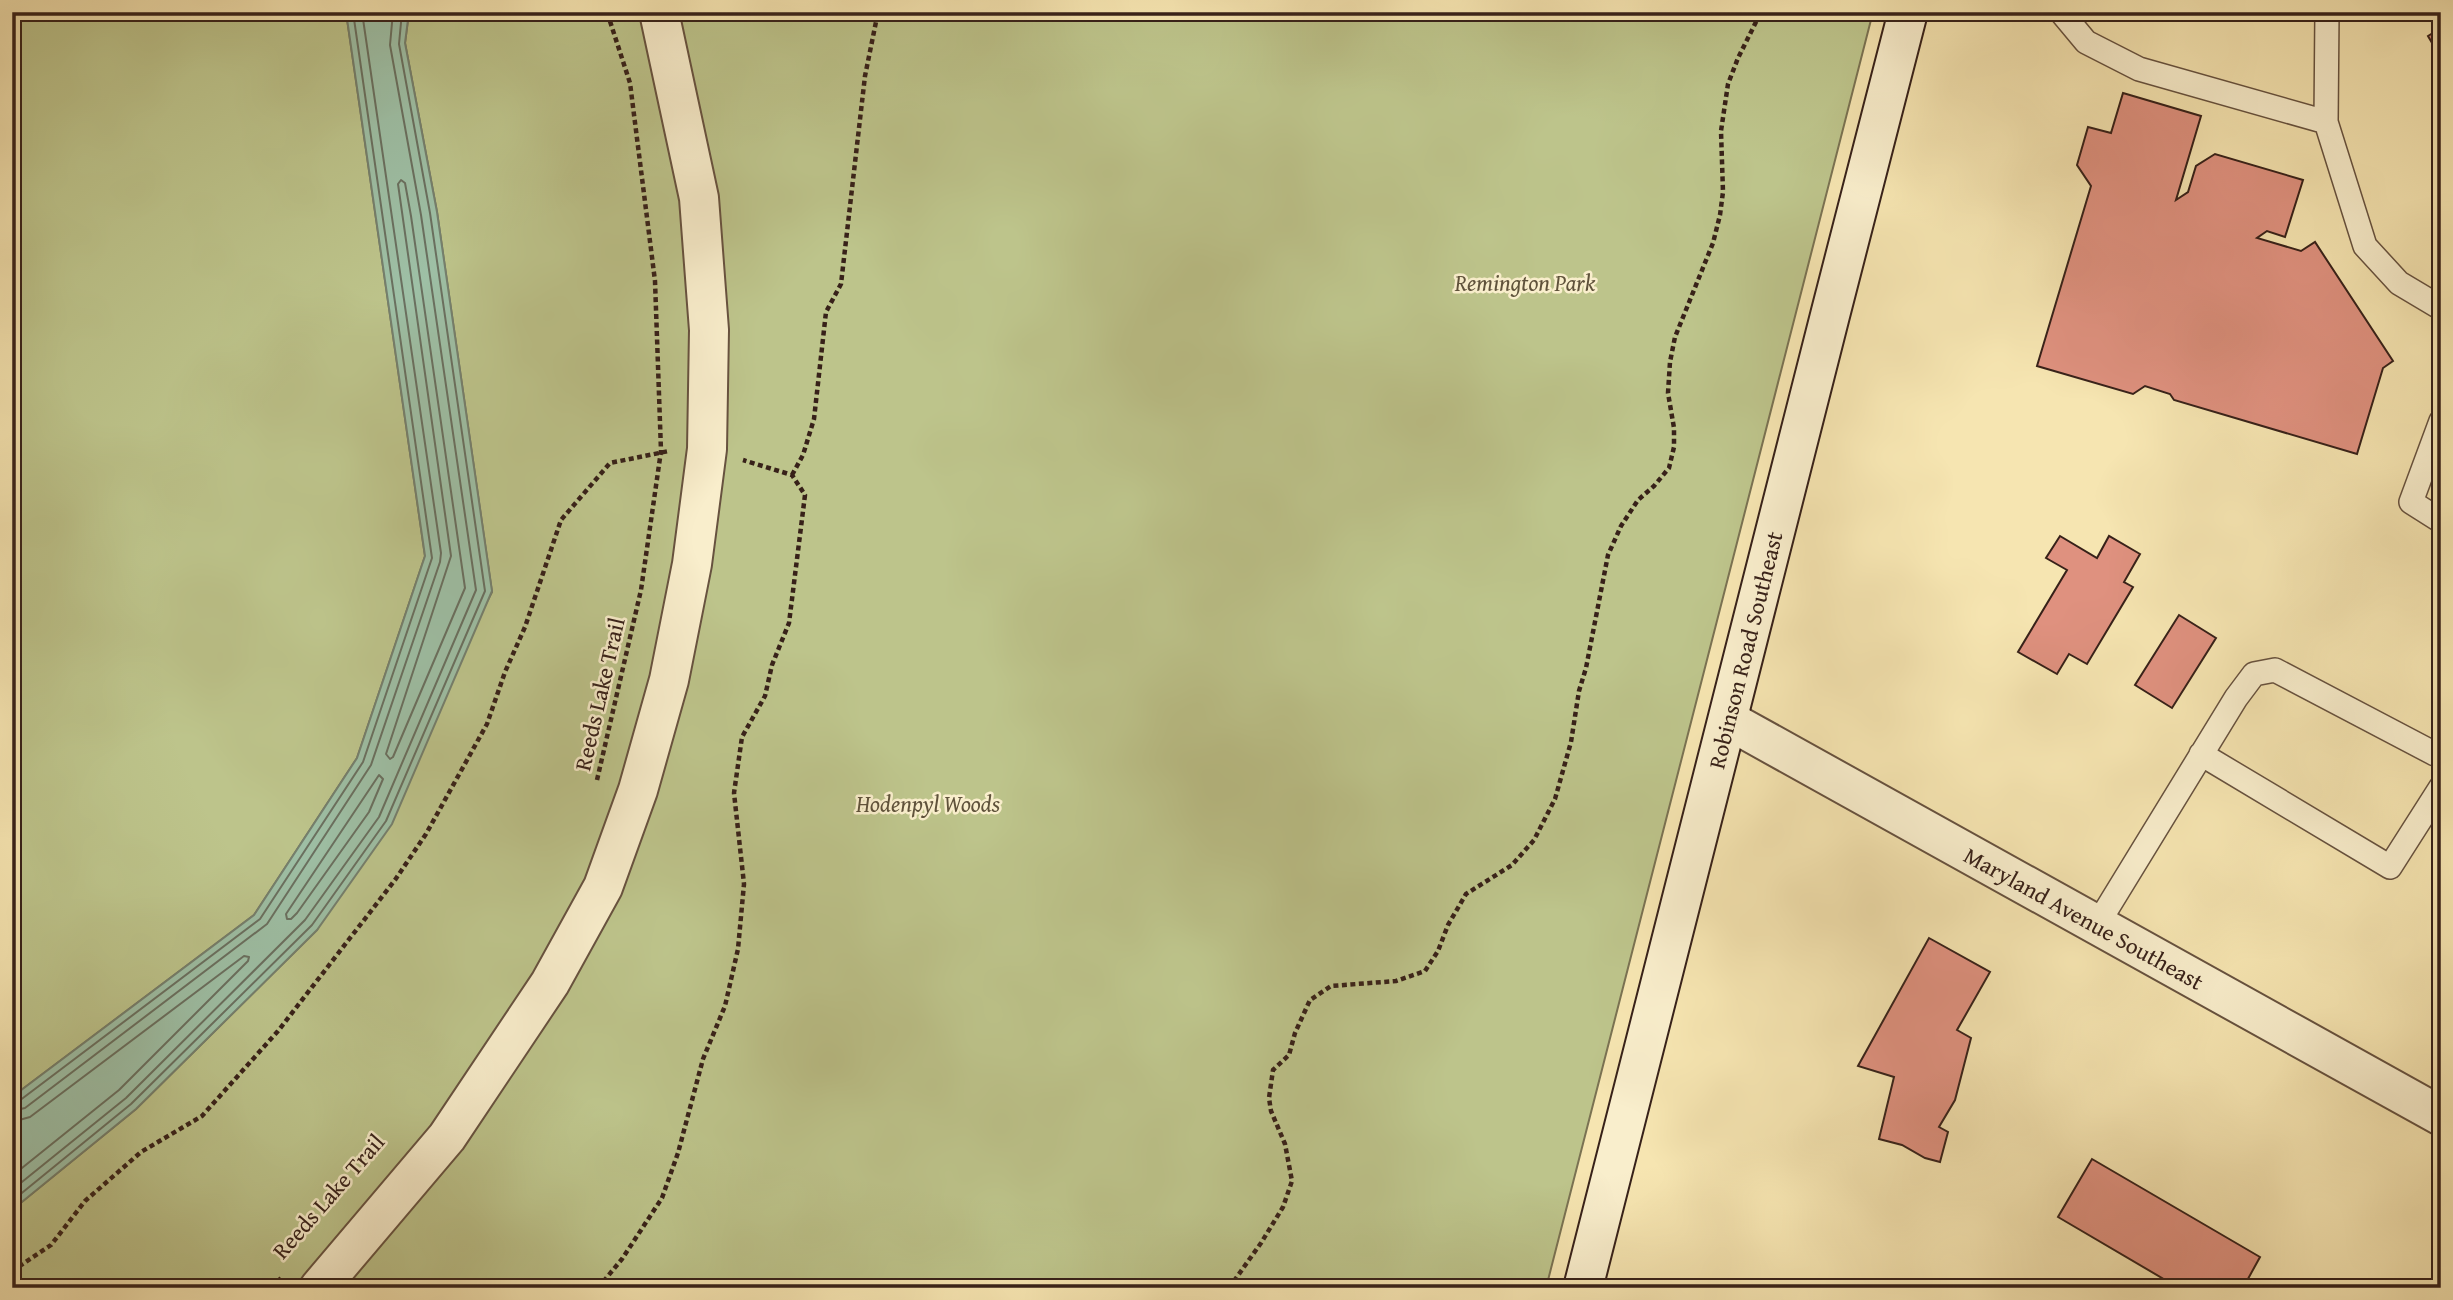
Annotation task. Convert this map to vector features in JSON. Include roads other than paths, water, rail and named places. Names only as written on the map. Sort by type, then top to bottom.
[{"type":"street","points":[[304,1278],[447,1137],[550,984],[603,887],[638,790],[668,680],[692,564],[707,450],[709,330],[699,198],[659,12]]},
{"type":"street","name":"Robinson Road Southeast","points":[[1583,1288],[1908,12]]},
{"type":"street","name":"Maryland Avenue Southeast","points":[[1728,720],[2441,1116]]},
{"type":"lane","points":[[2061,12],[2086,42],[2139,69],[2326,122]]},
{"type":"lane","points":[[2327,12],[2326,122],[2365,246],[2399,283],[2441,308]]},
{"type":"lane","points":[[2441,421],[2411,502],[2441,521]]},
{"type":"lane","points":[[2097,925],[2236,698],[2255,674],[2275,670],[2435,754],[2441,754]]},
{"type":"lane","points":[[2201,754],[2390,867],[2441,787]]},
{"type":"water","points":[[346,12],[409,12],[405,43],[437,212],[492,591],[392,824],[317,930],[136,1109],[12,1210],[12,1097],[254,915],[357,758],[425,556]]},
{"type":"park label","name":"Remington Park","points":[[1525,282]]},
{"type":"park label","name":"Hodenpyl Woods","points":[[928,803]]}]
